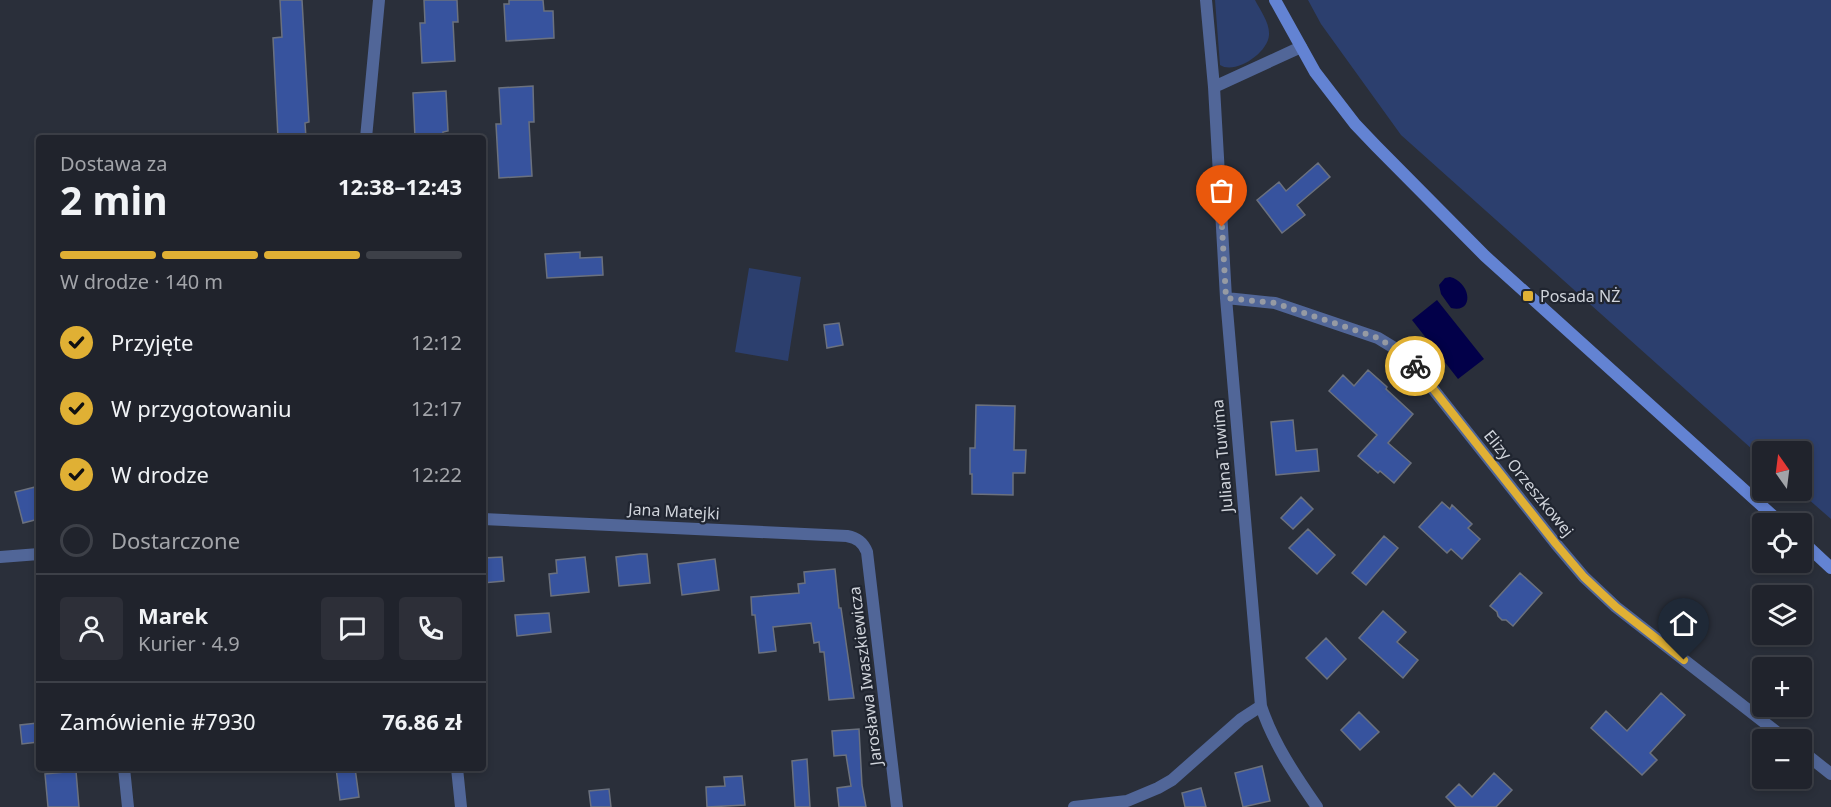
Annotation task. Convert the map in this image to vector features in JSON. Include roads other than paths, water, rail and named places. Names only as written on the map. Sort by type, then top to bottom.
[{"type":"main road","points":[[1275,0],[1315,72],[1355,124],[1465,238],[1770,513]]},
{"type":"main road","points":[[1812,550],[1831,568]]},
{"type":"street","points":[[366,135],[379,0]]},
{"type":"street","name":"Juliana Tuwima","points":[[1206,0],[1214,87],[1226,298],[1261,706],[1269,730],[1279,749],[1317,807]]},
{"type":"street","points":[[1214,87],[1301,47]]},
{"type":"street","name":"Elizy Orzeszkowej","points":[[1226,298],[1283,306],[1378,338],[1401,352],[1414,365],[1556,544],[1592,584],[1616,607],[1773,729]]},
{"type":"street","name":"Jana Matejki","points":[[486,519],[847,536],[858,539],[862,543]]},
{"type":"street","name":"Jarosława Iwaszkiewicza","points":[[862,543],[867,552],[897,807]]},
{"type":"street","points":[[0,557],[36,554]]},
{"type":"street","points":[[1074,807],[1127,801],[1158,788],[1172,780],[1241,719],[1261,706]]},
{"type":"street","points":[[1812,759],[1831,774]]},
{"type":"street","points":[[124,771],[128,807]]},
{"type":"street","points":[[457,771],[461,807]]},
{"type":"place","name":"Posada NŻ","points":[[1528,296]]}]
